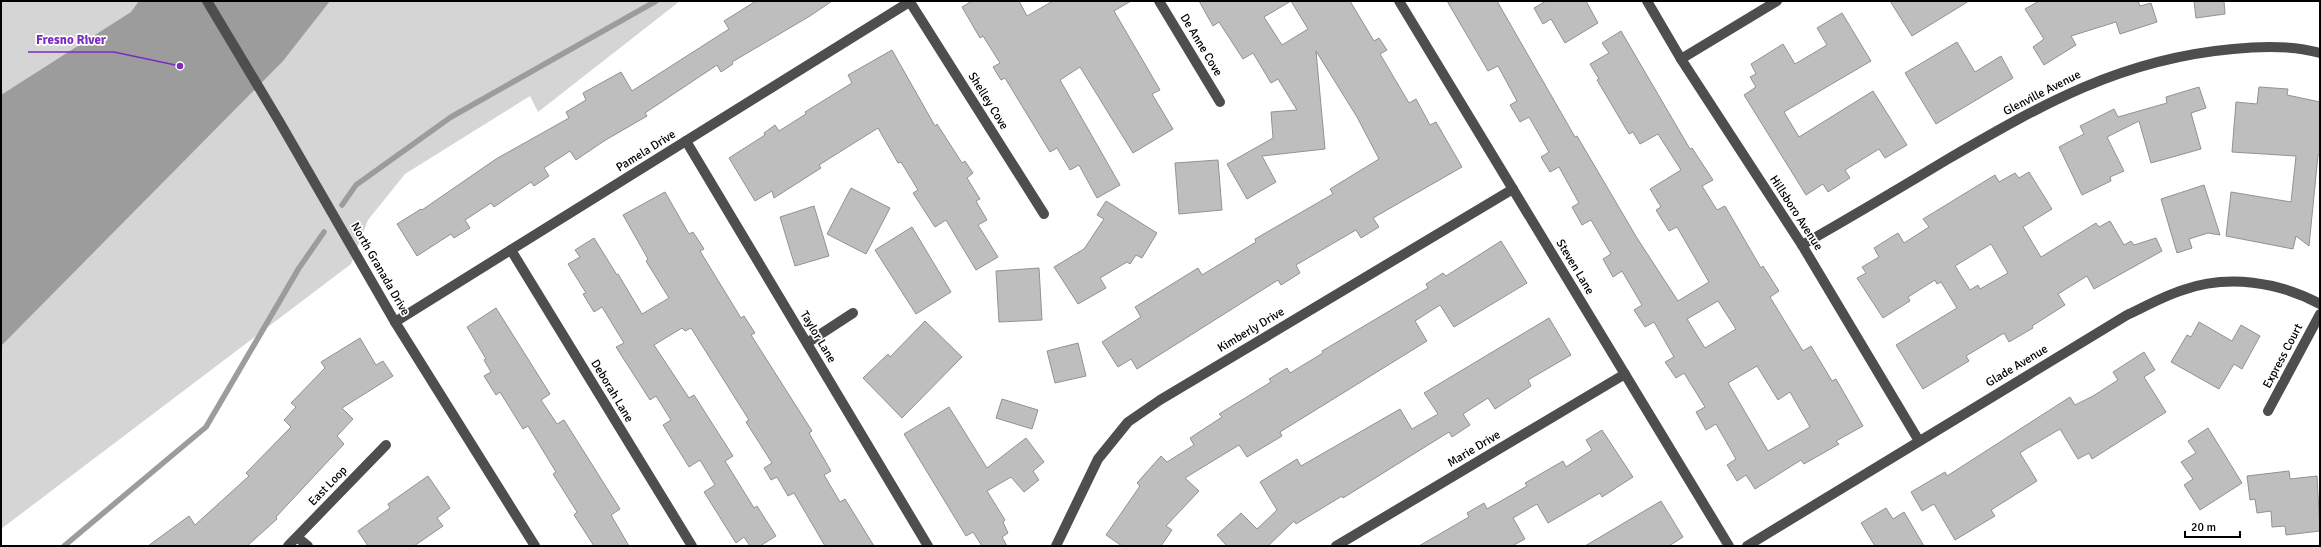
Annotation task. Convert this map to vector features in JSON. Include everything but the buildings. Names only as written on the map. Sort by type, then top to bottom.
[{"type":"street","name":"North Granada Drive","points":[[207,1],[396,322],[535,546]]},
{"type":"street","name":"Pamela Drive","points":[[396,322],[911,1]]},
{"type":"street","name":"Shelley Cove","points":[[911,1],[1044,214]]},
{"type":"street","name":"De Anne Cove","points":[[1159,1],[1220,102]]},
{"type":"street","name":"Steven Lane","points":[[1399,1],[1729,546]]},
{"type":"street","name":"Hillsboro Avenue","points":[[1646,1],[1681,59],[1802,245],[1919,442]]},
{"type":"street","points":[[1681,59],[1777,1]]},
{"type":"street","name":"Glenville Avenue","points":[[1802,245],[2022,116],[2086,85],[2142,65],[2201,52],[2262,46],[2320,53]]},
{"type":"street","name":"Taylor Lane","points":[[686,141],[928,546]]},
{"type":"street","name":"Kimberly Drive","points":[[1056,546],[1098,459],[1128,422],[1160,400],[1513,189]]},
{"type":"street","name":"Deborah Lane","points":[[511,250],[692,546]]},
{"type":"street","name":"Glade Avenue","points":[[1747,546],[2127,315],[2184,289],[2230,281],[2275,285],[2320,304]]},
{"type":"street","points":[[807,343],[853,313]]},
{"type":"street","name":"Express Court","points":[[2268,411],[2320,314]]},
{"type":"street","name":"Marie Drive","points":[[1336,546],[1625,374]]},
{"type":"street","name":"East Loop","points":[[288,546],[386,445]]},
{"type":"street","points":[[297,536],[308,546]]},
{"type":"shaded area","points":[[1,1],[680,1],[538,112],[530,96],[405,174],[368,220],[351,264],[1,529]]},
{"type":"shaded area","points":[[139,1],[330,1],[283,61],[1,346],[1,95],[131,12]]},
{"type":"waterway","points":[[342,205],[356,185],[451,117],[656,1]]},
{"type":"waterway","points":[[64,546],[206,427],[299,268],[324,232]]},
{"type":"place","name":"Fresno River","points":[[180,66]]}]
